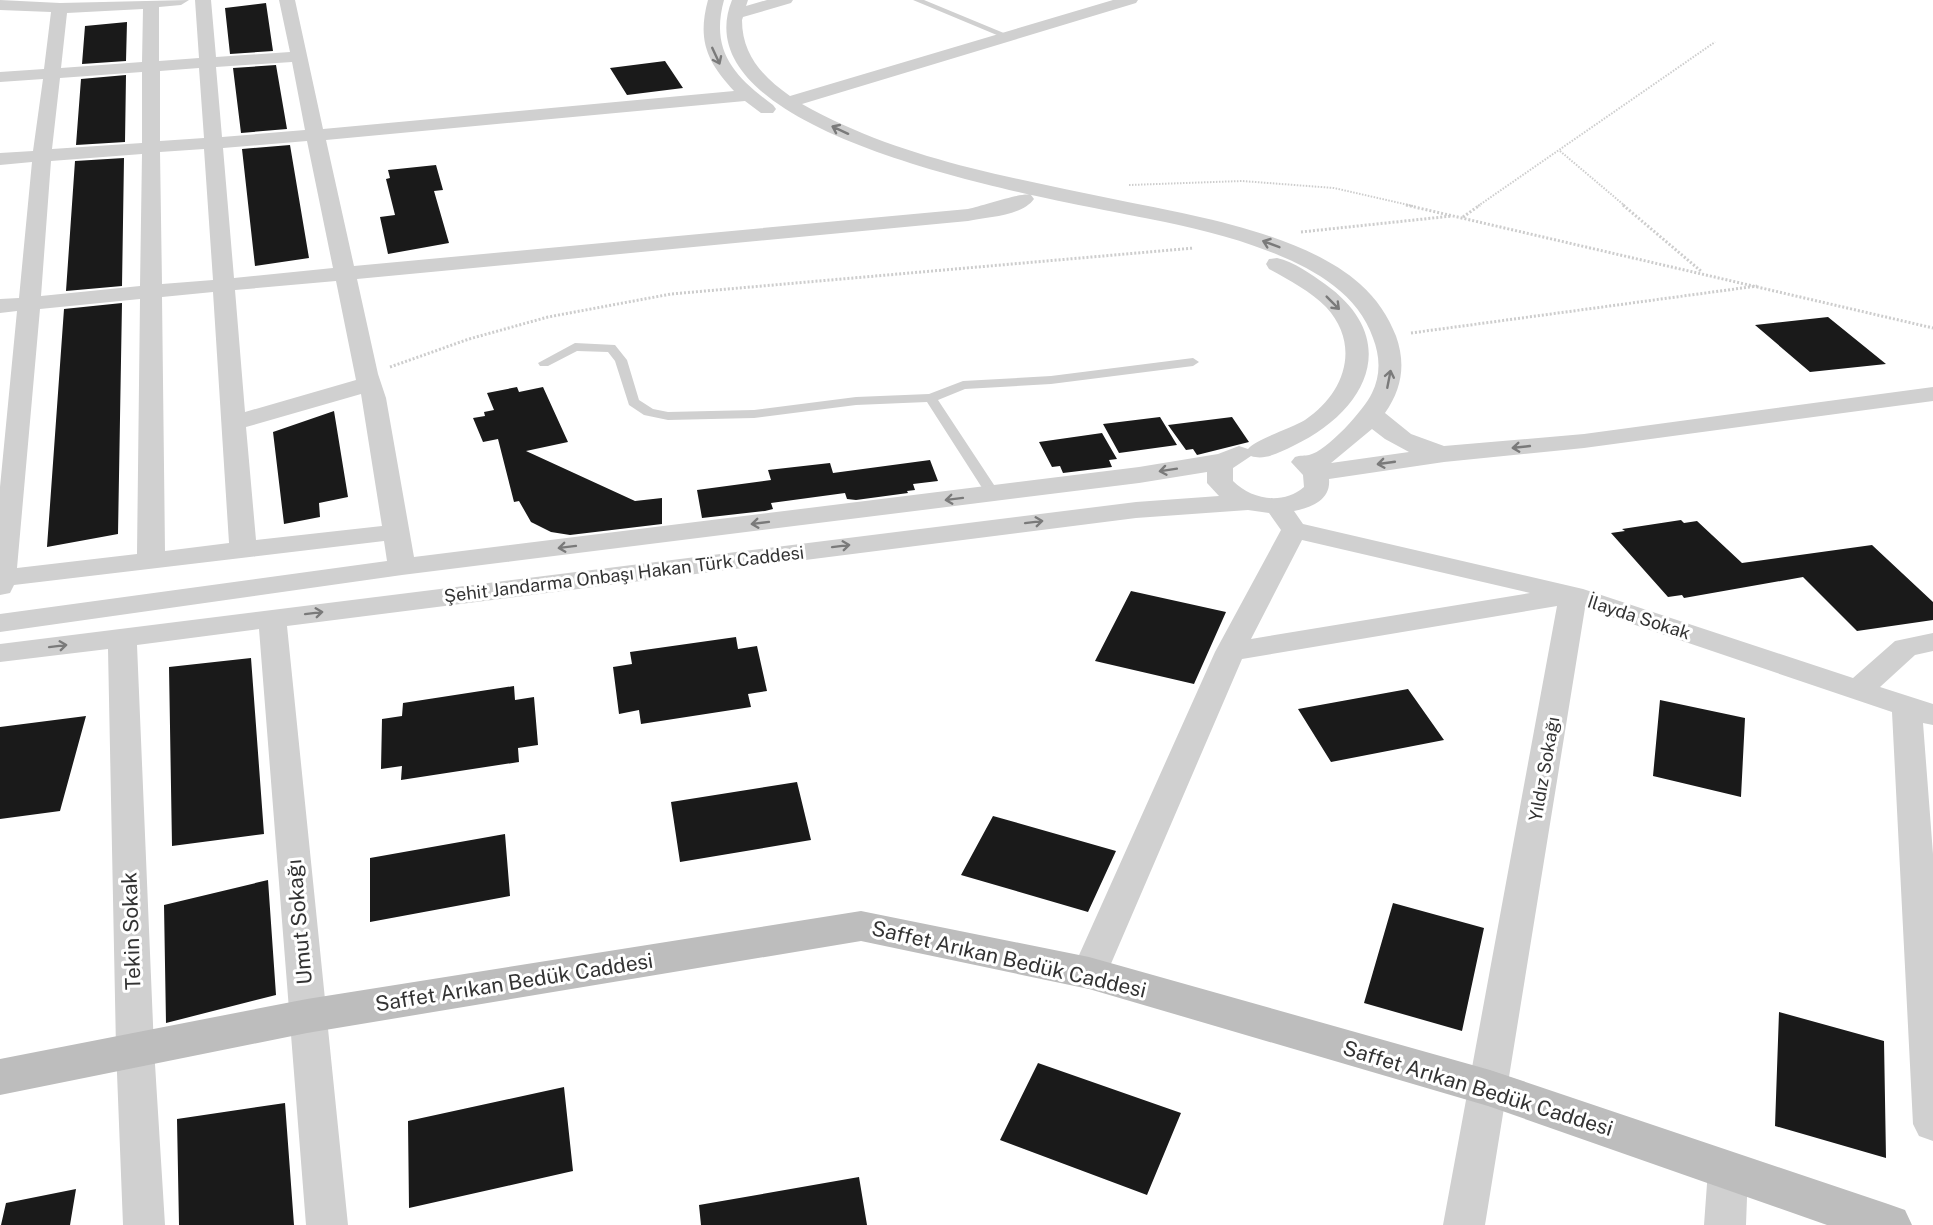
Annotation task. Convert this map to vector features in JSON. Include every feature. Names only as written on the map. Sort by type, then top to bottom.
[{"type":"street","points":[[0,4],[60,8],[151,4],[181,0]]},
{"type":"street","points":[[203,0],[243,549]]},
{"type":"street","points":[[287,0],[368,379],[402,567]]},
{"type":"street","points":[[716,0],[710,24],[713,51],[725,72],[749,95],[791,124],[857,153],[916,173],[1183,233],[1249,252],[1286,269],[1333,302],[1347,321],[1355,343],[1357,357],[1353,382],[1341,402],[1317,422],[1260,451]]},
{"type":"street","points":[[785,0],[737,7],[735,40],[743,59],[758,78],[788,102],[842,131],[914,158],[1252,237],[1295,254],[1342,282],[1367,304],[1386,336],[1390,349],[1391,372],[1384,397],[1372,414],[1314,476],[1303,501],[1285,518],[1230,652],[1089,973]]},
{"type":"street","points":[[788,102],[1130,0]]},
{"type":"street","points":[[151,4],[151,560]]},
{"type":"street","points":[[60,8],[42,156],[9,543],[1,581],[151,560],[396,532]]},
{"type":"street","points":[[0,77],[299,56]]},
{"type":"street","points":[[0,159],[316,135],[749,95]]},
{"type":"street","points":[[0,306],[968,215],[1003,208],[1024,199]]},
{"type":"street","points":[[234,423],[368,379]]},
{"type":"street","points":[[1314,476],[1444,454],[1584,441],[1933,394]]},
{"type":"street","points":[[1260,451],[1287,455],[1314,476],[1933,411]]},
{"type":"street","points":[[1372,414],[1384,427],[1403,440],[1444,454]]},
{"type":"street","name":"Şehit Jandarma Onbaşı Hakan Türk Caddesi","points":[[0,623],[402,567],[1139,475],[1225,461],[1234,456],[1260,451]]},
{"type":"street","points":[[1225,461],[1220,467],[1220,483],[1236,497],[1285,518],[1573,595]]},
{"type":"street","name":"Şehit Jandarma Onbaşı Hakan Türk Caddesi","points":[[0,653],[1125,511],[1248,502]]},
{"type":"street","name":"İlayda Sokak","points":[[1230,652],[1573,595],[1920,710]]},
{"type":"street","name":"Yıldız Sokağı","points":[[1464,1225],[1490,1088],[1573,595]]},
{"type":"street","name":"Umut Sokağı","points":[[272,619],[327,1225]]},
{"type":"street","name":"Tekin Sokak","points":[[122,638],[135,1048],[144,1225]]},
{"type":"street","points":[[1859,689],[1905,648],[1933,642]]},
{"type":"street","points":[[1920,710],[1933,1124]]},
{"type":"street","name":"Saffet Arıkan Bedük Caddesi","points":[[0,1077],[135,1048],[307,1016],[861,926],[1089,973],[1490,1088],[1888,1225]]},
{"type":"street","points":[[1725,1225],[1728,1170]]},
{"type":"lane","points":[[917,0],[1007,36]]},
{"type":"lane","points":[[544,363],[575,347],[611,348],[621,360],[633,402],[649,412],[668,416],[754,414],[856,400],[930,398],[963,385],[1052,380],[1193,362]]},
{"type":"lane","points":[[930,398],[993,494]]},
{"type":"path","points":[[1463,218],[1715,42]]},
{"type":"path","points":[[1560,151],[1703,273]]},
{"type":"path","points":[[1126,185],[1219,181],[1288,183],[1334,188],[1933,328]]},
{"type":"path","points":[[1252,237],[1455,216]]},
{"type":"path","points":[[368,379],[524,322],[639,298],[712,289],[1194,248]]},
{"type":"path","points":[[1386,336],[1761,286]]},
{"type":"building","points":[[266,3],[273,51],[230,54],[225,8]]},
{"type":"building","points":[[127,22],[126,61],[82,64],[85,26]]},
{"type":"building","points":[[665,61],[683,88],[627,95],[610,68]]},
{"type":"building","points":[[276,65],[287,129],[241,133],[233,68]]},
{"type":"building","points":[[126,75],[125,142],[76,145],[81,79]]},
{"type":"building","points":[[290,145],[309,258],[255,266],[242,149]]},
{"type":"building","points":[[124,158],[122,286],[66,291],[75,161]]},
{"type":"building","points":[[436,165],[443,190],[434,191],[449,243],[388,254],[380,217],[395,215],[386,179],[390,178],[388,170]]},
{"type":"building","points":[[122,303],[118,534],[47,547],[64,309]]},
{"type":"building","points":[[1828,317],[1886,364],[1810,372],[1755,325]]},
{"type":"building","points":[[517,387],[519,392],[543,387],[568,442],[526,451],[635,501],[662,498],[662,524],[570,535],[551,532],[531,522],[519,501],[514,502],[498,439],[483,442],[473,418],[485,416],[484,412],[494,410],[487,393]]},
{"type":"building","points":[[334,411],[348,497],[319,503],[320,517],[284,524],[273,432]]},
{"type":"building","points":[[1160,417],[1177,445],[1119,453],[1103,424]]},
{"type":"building","points":[[1232,417],[1249,442],[1197,455],[1193,449],[1186,450],[1168,425]]},
{"type":"building","points":[[1102,433],[1117,459],[1109,460],[1112,467],[1063,473],[1060,466],[1052,467],[1039,442]]},
{"type":"building","points":[[930,460],[938,481],[913,484],[915,490],[907,491],[908,493],[856,500],[847,499],[845,493],[771,503],[773,509],[765,511],[702,518],[697,490],[771,480],[768,470],[830,463],[833,473]]},
{"type":"building","points":[[1681,520],[1684,523],[1697,521],[1742,563],[1872,545],[1933,602],[1933,620],[1857,631],[1803,577],[1684,598],[1682,595],[1668,597],[1611,533],[1625,531],[1622,529]]},
{"type":"building","points":[[1131,591],[1226,612],[1194,684],[1095,661]]},
{"type":"building","points":[[736,637],[738,649],[757,646],[767,691],[748,694],[751,707],[641,724],[639,710],[619,714],[613,667],[632,664],[630,652]]},
{"type":"building","points":[[251,658],[264,834],[172,846],[169,667]]},
{"type":"building","points":[[514,686],[515,700],[534,697],[538,745],[518,748],[519,762],[401,780],[402,766],[381,769],[382,719],[402,716],[403,703]]},
{"type":"building","points":[[1408,689],[1444,740],[1331,762],[1298,709]]},
{"type":"building","points":[[1660,700],[1745,718],[1741,797],[1653,776]]},
{"type":"building","points":[[86,716],[60,811],[0,819],[0,727]]},
{"type":"building","points":[[797,782],[811,840],[680,862],[671,802]]},
{"type":"building","points":[[993,816],[1116,851],[1088,912],[961,875]]},
{"type":"building","points":[[505,834],[510,896],[370,922],[370,858]]},
{"type":"building","points":[[268,880],[276,995],[166,1023],[164,905]]},
{"type":"building","points":[[1393,903],[1484,928],[1462,1031],[1364,1003]]},
{"type":"building","points":[[1779,1012],[1884,1041],[1886,1158],[1775,1126]]},
{"type":"building","points":[[1038,1063],[1181,1113],[1147,1195],[1000,1140]]},
{"type":"building","points":[[564,1087],[573,1171],[409,1208],[408,1121]]},
{"type":"building","points":[[285,1103],[294,1225],[179,1225],[177,1119]]},
{"type":"building","points":[[859,1177],[867,1225],[701,1225],[699,1205]]},
{"type":"building","points":[[76,1189],[70,1225],[1,1225],[6,1203]]}]
